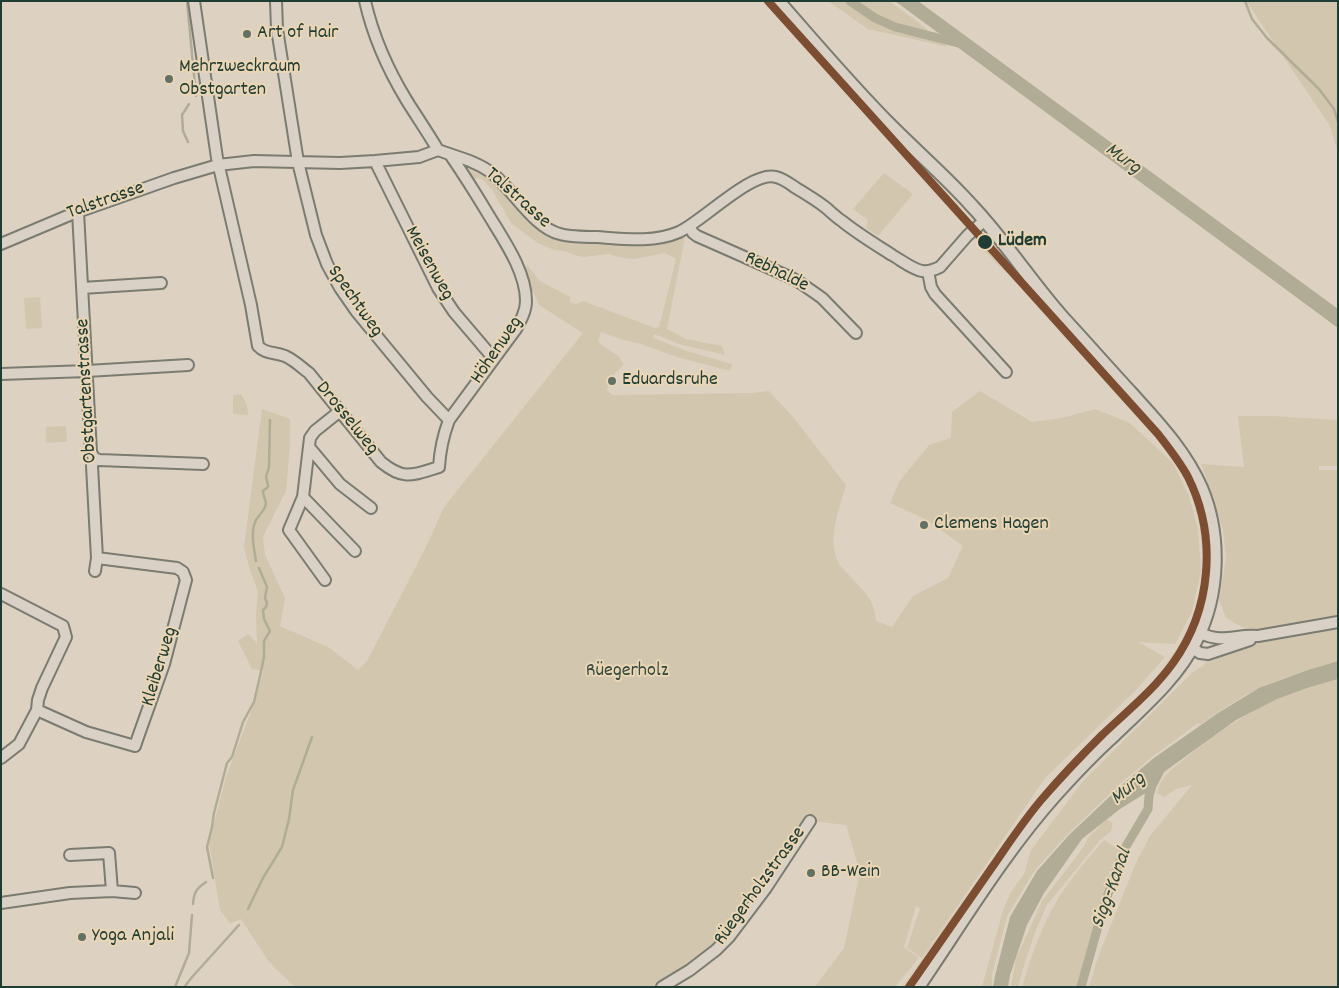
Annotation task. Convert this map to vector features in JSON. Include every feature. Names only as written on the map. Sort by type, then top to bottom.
[{"type":"main road","points":[[778,1],[880,114],[946,178],[985,220],[1056,310],[1164,430],[1178,447],[1194,472],[1203,491],[1212,523],[1215,556],[1213,585],[1200,633],[1192,648],[1156,694],[1082,766],[1046,806],[1001,864],[918,987]]},
{"type":"street","points":[[194,1],[218,165]]},
{"type":"street","name":"Spechtweg","points":[[276,1],[277,28],[298,162],[316,235],[327,264],[340,288],[356,311],[427,397],[449,420]]},
{"type":"street","points":[[365,1],[372,28],[387,65],[438,150]]},
{"type":"street","name":"Talstrasse","points":[[1,244],[78,212],[174,178],[218,165],[254,161],[340,163],[375,161],[419,157],[438,150],[461,158],[493,174],[532,216],[550,230],[559,234],[576,236],[642,240],[679,232],[757,179],[775,176],[816,201],[861,236],[913,267],[928,271]]},
{"type":"street","name":"Höhenweg","points":[[439,467],[440,448],[449,420],[516,329],[523,316],[526,303],[520,272],[505,242],[451,156]]},
{"type":"street","name":"Meisenweg","points":[[375,161],[438,288],[454,312],[494,359]]},
{"type":"street","name":"Drosselweg","points":[[218,165],[251,305],[258,346],[265,352],[284,356],[297,362],[309,373],[381,462],[390,470],[413,475],[439,467]]},
{"type":"street","name":"Obstgartenstrasse","points":[[78,212],[91,452],[94,458],[92,466],[97,558],[95,571]]},
{"type":"street","points":[[985,220],[968,235],[940,267],[928,271],[930,287],[1006,372]]},
{"type":"street","name":"Rebhalde","points":[[689,226],[697,236],[792,278],[813,291],[856,333]]},
{"type":"street","points":[[82,288],[161,283]]},
{"type":"street","points":[[1,374],[188,365]]},
{"type":"street","points":[[325,580],[288,530],[303,497],[310,438],[315,431],[340,411]]},
{"type":"street","points":[[309,447],[340,484],[371,508]]},
{"type":"street","points":[[94,458],[99,460],[203,464]]},
{"type":"street","points":[[303,497],[355,551]]},
{"type":"street","name":"Kleiberweg","points":[[37,710],[86,732],[135,746],[164,664],[186,580],[183,572],[177,568],[97,558]]},
{"type":"street","points":[[1,594],[63,626],[66,637],[42,688],[37,710],[19,744],[1,758]]},
{"type":"street","points":[[1200,633],[1222,639],[1258,636],[1338,622]]},
{"type":"street","points":[[1192,648],[1200,653],[1213,653],[1258,636]]},
{"type":"street","name":"Rüegerholzstrasse","points":[[662,987],[690,970],[716,950],[729,937],[766,888],[810,821]]},
{"type":"street","points":[[70,855],[109,853],[112,891]]},
{"type":"street","points":[[1,903],[70,893],[112,891],[135,894]]},
{"type":"shaded area","points":[[764,1],[771,1],[1160,433],[1178,456],[1193,483],[1204,511],[1209,541],[1209,579],[1203,609],[1191,639],[1181,655],[1161,682],[1091,750],[958,919],[912,987],[902,987],[1003,844],[1060,773],[1152,682],[1179,645],[1192,618],[1200,590],[1203,559],[1200,529],[1193,500],[1182,473],[1173,458],[1009,274],[979,246],[966,226]]},
{"type":"green space","points":[[828,1],[889,1],[948,47],[868,29]]},
{"type":"green space","points":[[1246,1],[1338,1],[1338,153],[1330,126]]},
{"type":"green space","name":"Rüegerholz","points":[[458,161],[484,173],[499,186],[538,230],[555,238],[633,245],[666,242],[677,237],[685,237],[667,329],[686,339],[722,346],[725,355],[679,344],[654,334],[653,338],[687,351],[732,364],[730,371],[677,357],[601,332],[598,342],[618,356],[624,365],[613,376],[607,389],[614,395],[753,393],[769,391],[793,417],[846,485],[835,525],[835,555],[839,564],[871,601],[876,621],[892,627],[913,596],[948,578],[963,546],[927,520],[890,503],[899,482],[929,445],[951,438],[952,412],[980,391],[1032,422],[1062,418],[1095,409],[1130,423],[1173,463],[1189,496],[1198,529],[1201,571],[1192,612],[1175,644],[1138,642],[1165,657],[1135,691],[1045,778],[922,958],[907,948],[920,908],[916,906],[904,947],[919,958],[895,987],[815,987],[844,948],[860,872],[846,825],[810,821],[729,937],[662,987],[295,987],[267,959],[241,919],[230,923],[220,910],[209,843],[226,777],[255,701],[263,671],[252,669],[238,641],[248,634],[257,643],[256,615],[258,592],[244,547],[262,409],[290,419],[286,491],[263,537],[265,555],[285,598],[280,626],[330,648],[358,670],[367,661],[426,547],[444,507],[583,333],[539,305],[523,269],[527,265],[540,281],[570,297],[570,302],[576,304],[583,301],[655,328],[659,327],[676,259],[665,253],[635,259],[608,254],[584,257],[565,251],[554,250],[538,243],[512,224],[492,190],[483,180],[478,178],[471,181]]},
{"type":"green space","points":[[884,173],[913,194],[878,236],[866,228],[868,220],[853,209]]},
{"type":"green space","points":[[40,297],[42,328],[26,329],[24,298]]},
{"type":"green space","points":[[241,394],[247,405],[248,415],[233,414],[233,395]]},
{"type":"green space","points":[[1238,416],[1338,420],[1338,466],[1319,466],[1319,470],[1338,470],[1338,618],[1251,632],[1226,618],[1219,600],[1226,558],[1223,530],[1201,464],[1244,467]]},
{"type":"green space","points":[[66,426],[67,442],[46,443],[46,427]]},
{"type":"green space","points":[[1338,627],[1338,661],[1260,688],[1230,704],[1201,724],[1198,723],[1123,781],[1068,834],[1035,870],[1007,916],[992,975],[992,987],[982,987],[1003,910],[1011,892],[1024,874],[1031,850],[1084,780],[1192,673],[1205,664],[1208,658],[1274,637]]},
{"type":"green space","points":[[1338,679],[1338,987],[1089,987],[1097,960],[1135,865],[1150,836],[1192,785],[1176,789],[1164,797],[1157,793],[1165,776],[1202,745],[1260,707],[1308,687]]},
{"type":"green space","points":[[1107,819],[1113,823],[1111,831],[1100,840],[1047,905],[1036,930],[1018,987],[1011,987],[1016,959],[1042,901],[1083,848],[1088,838]]},
{"type":"green space","points":[[1105,840],[1119,850],[1108,876],[1077,987],[1022,987],[1037,941],[1053,908],[1074,876]]},
{"type":"water","name":"Murg","points":[[895,1],[918,1],[1338,309],[1338,328]]},
{"type":"water","name":"Murg","points":[[1338,661],[1338,679],[1277,699],[1236,720],[1164,772],[1157,786],[1120,809],[1082,839],[1044,893],[1027,925],[1010,975],[1008,987],[993,987],[1010,917],[1037,871],[1069,835],[1124,783],[1154,758],[1218,713],[1259,688]]},
{"type":"waterway","points":[[187,1],[196,96]]},
{"type":"waterway","points":[[850,1],[875,18],[895,27],[958,43]]},
{"type":"waterway","points":[[1245,1],[1252,19],[1267,38],[1319,89],[1334,109],[1338,122]]},
{"type":"waterway","points":[[188,142],[183,131],[182,115],[189,104]]},
{"type":"waterway","points":[[256,561],[253,530],[256,520],[266,505],[263,491],[268,487],[266,477],[269,467],[270,420]]},
{"type":"waterway","points":[[213,878],[207,847],[214,813],[227,763],[232,757],[243,722],[254,702],[264,657],[264,641],[270,631],[264,619],[263,610],[267,603],[265,598],[267,587],[259,568]]},
{"type":"waterway","points":[[248,909],[263,878],[282,847],[289,819],[293,790],[312,737]]},
{"type":"waterway","name":"Sigg-Kanal","points":[[1081,987],[1115,873],[1125,848],[1148,809],[1149,796],[1154,779]]},
{"type":"waterway","points":[[193,904],[196,891],[206,882]]},
{"type":"waterway","points":[[175,987],[189,953],[192,915]]},
{"type":"waterway","points":[[185,986],[239,925]]},
{"type":"transit line","points":[[768,1],[1158,434],[1178,460],[1188,477],[1198,500],[1204,524],[1206,573],[1202,597],[1196,620],[1186,642],[1173,663],[1148,692],[1094,744],[1035,807],[909,987]]},
{"type":"place","name":"Art of Hair","points":[[247,34]]},
{"type":"place","name":"Mehrzweckraum Obstgarten","points":[[169,79]]},
{"type":"place","name":"Lüdem","points":[[985,242]]},
{"type":"place","name":"Eduardsruhe","points":[[612,381]]},
{"type":"place","name":"Clemens Hagen","points":[[924,525]]},
{"type":"place","name":"BB-Wein","points":[[811,873]]},
{"type":"place","name":"Yoga Anjali","points":[[82,937]]}]
